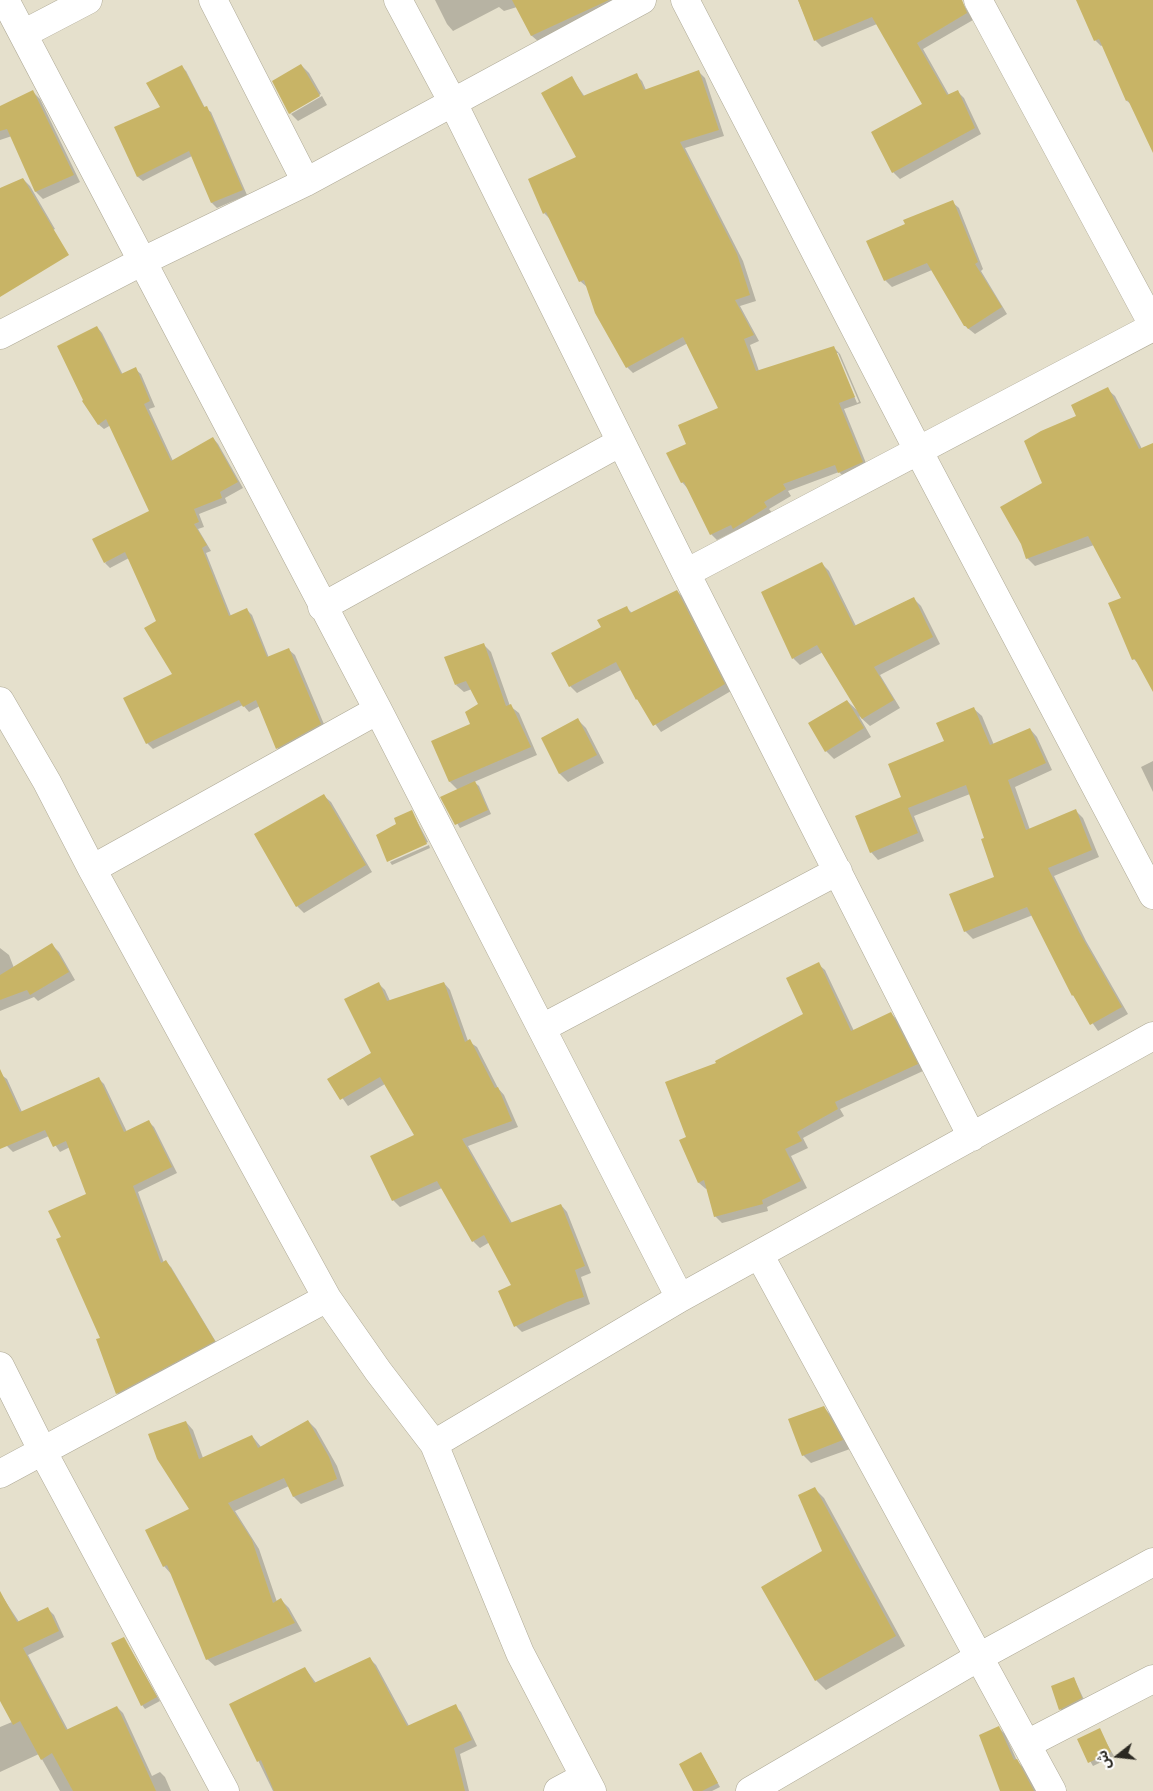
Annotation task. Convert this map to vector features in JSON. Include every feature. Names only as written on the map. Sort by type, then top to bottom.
[{"type":"street","points":[[5,0],[322,607],[378,710],[680,1298]]},
{"type":"street","points":[[23,34],[88,0]]},
{"type":"street","points":[[213,0],[306,182]]},
{"type":"street","points":[[398,0],[452,102],[686,573],[972,1137]]},
{"type":"street","points":[[0,335],[141,262],[306,182],[642,0]]},
{"type":"street","points":[[685,0],[918,450],[1153,895]]},
{"type":"street","points":[[686,573],[1153,326],[978,0]]},
{"type":"street","points":[[322,607],[621,442]]},
{"type":"street","points":[[0,700],[47,782],[92,869],[327,1298],[378,1371],[434,1444],[520,1653],[588,1784],[558,1791]]},
{"type":"street","points":[[92,869],[378,710]]},
{"type":"street","points":[[542,1028],[838,871]]},
{"type":"street","points":[[434,1444],[680,1298],[760,1256],[1153,1036]]},
{"type":"street","points":[[760,1256],[1052,1791]]},
{"type":"street","points":[[0,1474],[327,1298]]},
{"type":"street","points":[[0,1366],[43,1452],[225,1791]]},
{"type":"street","points":[[750,1791],[980,1657],[1153,1562]]},
{"type":"street","points":[[1027,1744],[1153,1679]]},
{"type":"building","points":[[512,0],[609,0],[531,36]]},
{"type":"building","points":[[798,0],[962,0],[967,13],[917,43],[947,95],[958,90],[975,128],[892,173],[871,132],[922,104],[872,17],[814,41]]},
{"type":"building","points":[[1076,0],[1153,0],[1153,153],[1128,100],[1126,101],[1099,39],[1094,41]]},
{"type":"building","points":[[301,64],[320,96],[289,114],[272,81]]},
{"type":"building","points":[[182,65],[204,107],[207,106],[243,190],[211,203],[189,151],[137,177],[114,127],[160,107],[146,83]]},
{"type":"building","points":[[699,70],[719,130],[680,142],[737,254],[750,295],[735,300],[754,335],[744,339],[756,371],[834,346],[855,397],[839,403],[863,462],[838,473],[835,465],[783,484],[786,489],[764,502],[767,507],[733,529],[731,525],[710,535],[684,482],[681,483],[666,453],[686,444],[678,425],[718,408],[683,337],[626,368],[595,313],[584,280],[579,282],[546,212],[543,214],[528,179],[576,157],[541,93],[572,76],[583,96],[637,73],[644,90]]},
{"type":"building","points":[[33,90],[74,175],[35,192],[7,129],[0,131],[0,106]]},
{"type":"building","points":[[23,178],[69,255],[0,297],[0,188]]},
{"type":"building","points":[[953,200],[978,262],[975,264],[1002,307],[968,329],[964,326],[927,263],[884,281],[866,241],[905,224],[903,220]]},
{"type":"building","points":[[97,326],[121,374],[136,367],[150,401],[144,404],[171,461],[213,437],[238,482],[220,492],[222,498],[194,509],[199,522],[194,524],[207,545],[202,548],[229,616],[247,608],[267,657],[289,648],[321,724],[276,749],[256,700],[243,707],[239,700],[146,744],[123,698],[172,674],[144,628],[156,621],[125,552],[104,563],[92,539],[149,511],[106,419],[98,425],[82,401],[57,346]]},
{"type":"building","points":[[1108,387],[1139,449],[1153,443],[1153,692],[1135,659],[1132,660],[1108,603],[1121,598],[1088,536],[1026,559],[1021,544],[1000,507],[1042,483],[1024,441],[1041,431],[1076,416],[1071,405]]},
{"type":"building","points":[[822,562],[854,626],[914,597],[933,637],[874,667],[894,700],[862,719],[817,645],[792,659],[761,592]]},
{"type":"building","points":[[677,590],[725,684],[653,726],[636,700],[616,662],[569,687],[551,653],[601,627],[597,620],[627,606],[630,613]]},
{"type":"building","points":[[484,643],[506,706],[511,704],[531,747],[449,782],[431,741],[470,724],[465,712],[478,704],[466,681],[455,685],[444,657]]},
{"type":"building","points":[[847,700],[864,728],[825,752],[808,723]]},
{"type":"building","points":[[974,707],[990,745],[1030,728],[1046,763],[1008,780],[1026,830],[1076,809],[1092,850],[1048,868],[1079,932],[1122,1007],[1090,1025],[1072,996],[1027,907],[964,932],[949,894],[994,877],[981,839],[984,838],[966,785],[908,808],[918,833],[870,853],[855,816],[901,797],[888,764],[944,741],[936,723]]},
{"type":"building","points":[[578,718],[597,755],[559,774],[541,738]]},
{"type":"building","points":[[475,781],[488,810],[455,825],[440,797]]},
{"type":"building","points":[[324,794],[366,865],[296,907],[254,834]]},
{"type":"building","points":[[412,810],[427,844],[387,862],[376,835],[396,824],[394,818]]},
{"type":"building","points":[[52,943],[69,972],[30,995],[27,990],[0,1000],[0,975]]},
{"type":"building","points":[[819,962],[851,1031],[891,1012],[918,1064],[835,1102],[838,1109],[797,1132],[802,1141],[785,1149],[801,1181],[762,1200],[763,1204],[714,1217],[704,1180],[698,1183],[679,1140],[686,1137],[665,1082],[716,1063],[715,1061],[803,1014],[786,978]]},
{"type":"building","points":[[379,982],[387,1001],[444,982],[465,1042],[470,1039],[495,1088],[498,1087],[512,1121],[462,1139],[510,1223],[561,1204],[585,1266],[575,1270],[584,1297],[567,1302],[514,1327],[498,1291],[511,1285],[484,1235],[472,1242],[437,1181],[392,1201],[370,1156],[414,1135],[380,1077],[340,1100],[327,1079],[371,1053],[344,999]]},
{"type":"building","points":[[0,1069],[20,1112],[99,1077],[124,1132],[149,1120],[172,1167],[133,1186],[161,1263],[166,1260],[215,1341],[116,1394],[96,1339],[100,1338],[56,1239],[61,1237],[48,1211],[86,1194],[66,1141],[53,1147],[45,1130],[0,1149]]},
{"type":"building","points":[[824,1406],[843,1440],[802,1456],[788,1419]]},
{"type":"building","points":[[308,1420],[329,1457],[337,1479],[293,1497],[284,1478],[228,1503],[252,1540],[273,1603],[281,1598],[295,1623],[206,1660],[167,1565],[163,1567],[145,1530],[189,1509],[157,1459],[148,1434],[186,1421],[199,1459],[252,1435],[258,1448]]},
{"type":"building","points":[[815,1487],[896,1636],[815,1681],[761,1587],[822,1551],[798,1495]]},
{"type":"building","points":[[0,1591],[17,1622],[48,1607],[59,1631],[23,1648],[66,1730],[117,1706],[156,1791],[73,1791],[52,1753],[41,1760],[20,1721],[13,1725],[0,1701]]},
{"type":"building","points":[[124,1637],[157,1697],[141,1706],[111,1643]]},
{"type":"building","points":[[370,1657],[407,1726],[456,1704],[472,1740],[454,1748],[465,1791],[274,1791],[261,1760],[257,1762],[229,1704],[305,1667],[314,1683]]},
{"type":"building","points":[[1074,1677],[1082,1698],[1059,1710],[1051,1686]]},
{"type":"building","points":[[999,1726],[1014,1760],[1017,1759],[1034,1791],[1000,1791],[979,1735]]},
{"type":"building","points":[[1100,1728],[1111,1752],[1088,1763],[1077,1739]]},
{"type":"building","points":[[701,1752],[718,1783],[702,1791],[693,1791],[679,1764]]}]
